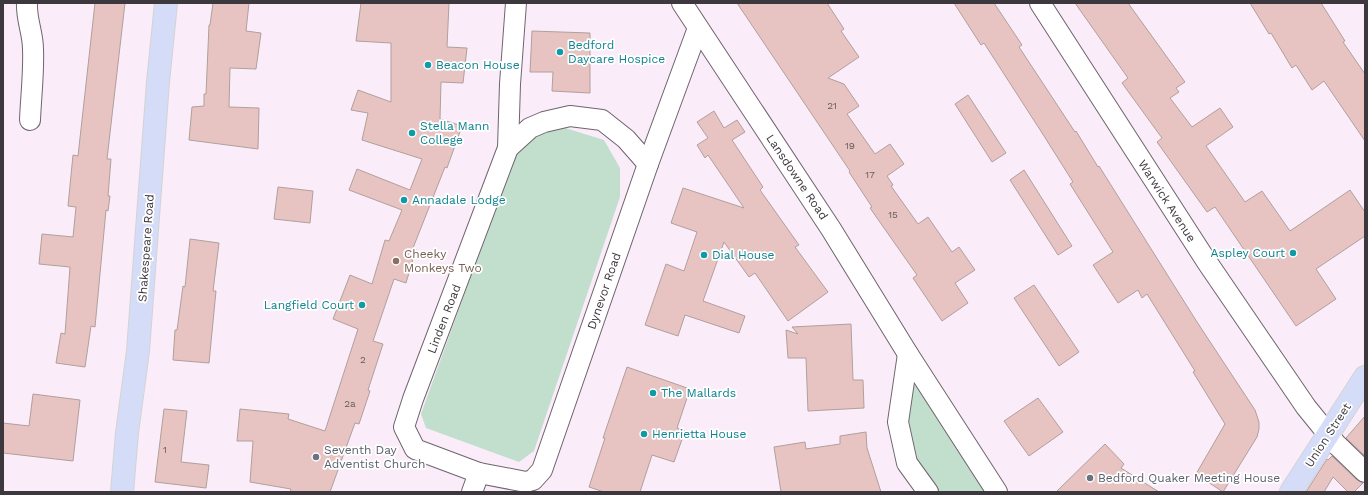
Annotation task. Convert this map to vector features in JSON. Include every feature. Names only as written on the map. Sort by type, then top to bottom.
[{"type":"main road","name":"Shakespeare Road","points":[[122,492],[127,433],[138,351],[158,82],[166,3]]},
{"type":"main road","name":"Union Street","points":[[1291,492],[1365,377]]},
{"type":"street","points":[[27,3],[27,13],[33,49],[30,120]]},
{"type":"street","name":"Linden Road","points":[[478,473],[415,449],[404,428],[413,400],[508,148],[510,84],[516,3]]},
{"type":"street","name":"Lansdowne Road","points":[[682,3],[831,229],[908,354],[997,492]]},
{"type":"street","name":"Warwick Avenue","points":[[1040,3],[1206,262],[1306,408],[1328,434],[1365,472]]},
{"type":"street","name":"Dynevor Road","points":[[478,473],[526,482],[533,480],[542,470],[648,164],[698,28]]},
{"type":"street","points":[[508,148],[530,128],[544,122],[570,116],[602,120],[626,139],[648,164]]},
{"type":"street","points":[[908,354],[898,422],[907,463],[928,492]]},
{"type":"street","points":[[472,492],[478,473]]},
{"type":"green space","points":[[562,127],[604,140],[620,168],[620,197],[534,451],[519,462],[426,428],[421,414],[514,157],[532,138]]},
{"type":"green space","points":[[916,385],[988,492],[934,492],[911,461],[906,436],[912,386]]},
{"type":"building","points":[[95,3],[125,3],[107,159],[111,159],[108,196],[110,196],[108,211],[106,210],[95,327],[91,326],[85,367],[56,363],[61,333],[65,334],[70,267],[39,264],[42,234],[73,237],[76,207],[68,206],[73,155],[78,156]]},
{"type":"building","points":[[213,3],[249,3],[246,31],[261,33],[256,69],[230,68],[229,107],[259,108],[258,149],[189,140],[192,107],[204,106],[204,94],[206,94],[209,25]]},
{"type":"building","points":[[361,3],[449,3],[447,47],[467,48],[463,83],[441,82],[440,119],[462,126],[447,168],[445,167],[413,248],[416,249],[406,283],[394,279],[373,341],[383,344],[368,390],[370,391],[359,424],[355,423],[330,492],[290,492],[291,489],[250,482],[253,441],[237,441],[240,409],[289,414],[288,419],[325,431],[358,329],[333,319],[350,275],[372,284],[385,240],[389,241],[402,210],[349,190],[357,169],[410,190],[422,159],[362,140],[368,113],[351,110],[358,90],[391,102],[391,43],[356,41]]},
{"type":"building","points":[[737,3],[827,3],[844,29],[841,31],[859,57],[828,78],[844,84],[859,106],[847,114],[875,154],[890,144],[904,164],[887,176],[893,185],[891,186],[918,224],[928,217],[952,252],[959,247],[975,270],[955,283],[968,303],[942,321],[913,278],[917,275],[870,208],[872,207],[849,172],[850,171]]},
{"type":"building","points":[[954,3],[994,3],[1022,45],[1019,47],[1075,132],[1076,131],[1098,167],[1099,166],[1197,322],[1255,410],[1259,422],[1257,437],[1223,492],[1196,474],[1225,424],[1193,372],[1195,371],[1147,294],[1142,298],[1138,290],[1118,303],[1093,265],[1113,252],[1070,184],[1073,182],[1044,136],[984,43],[981,45]]},
{"type":"building","points":[[1075,3],[1128,3],[1185,82],[1176,88],[1179,92],[1170,98],[1192,127],[1220,108],[1233,127],[1206,146],[1245,202],[1262,191],[1290,231],[1350,190],[1365,212],[1365,236],[1316,269],[1336,299],[1296,326],[1215,207],[1207,212],[1157,142],[1162,138],[1122,83],[1128,78]]},
{"type":"building","points":[[1250,3],[1321,3],[1345,41],[1343,42],[1365,74],[1365,141],[1324,81],[1312,90],[1296,65],[1292,68],[1271,33],[1269,34]]},
{"type":"building","name":"Bedford Daycare Hospice","points":[[532,31],[590,33],[590,93],[552,91],[553,72],[530,72]]},
{"type":"building","points":[[968,95],[1006,153],[992,162],[955,104]]},
{"type":"building","points":[[714,111],[724,128],[737,120],[745,132],[732,140],[763,187],[760,190],[799,245],[795,247],[828,292],[788,321],[755,273],[749,277],[724,242],[703,301],[745,316],[739,333],[685,315],[678,336],[645,325],[666,264],[684,271],[697,232],[671,223],[683,188],[744,208],[708,155],[705,158],[697,145],[708,138],[697,122]]},
{"type":"building","points":[[1024,170],[1072,246],[1058,255],[1010,180]]},
{"type":"building","points":[[278,187],[313,191],[310,223],[274,219]]},
{"type":"building","points":[[190,239],[219,243],[213,291],[216,291],[209,363],[173,360],[175,330],[177,330],[183,286],[185,287]]},
{"type":"building","points":[[1034,285],[1079,352],[1059,366],[1014,298]]},
{"type":"building","points":[[851,324],[853,380],[863,380],[864,408],[808,411],[806,358],[788,358],[786,330],[798,334],[792,327]]},
{"type":"building","points":[[627,367],[690,389],[677,428],[685,431],[674,462],[652,455],[640,492],[604,492],[589,487],[605,438],[603,438]]},
{"type":"building","points":[[33,394],[80,400],[73,461],[3,453],[3,423],[29,426]]},
{"type":"building","points":[[1038,398],[1063,432],[1029,456],[1004,421]]},
{"type":"building","points":[[164,409],[187,411],[181,462],[209,465],[206,488],[155,482]]},
{"type":"building","points":[[1365,416],[1365,456],[1346,438]]},
{"type":"building","points":[[866,432],[867,448],[881,492],[781,492],[774,447],[805,442],[806,449],[840,444],[840,436]]},
{"type":"building","name":"Bedford Quaker Meeting House","points":[[1105,444],[1124,464],[1121,468],[1159,492],[1056,492]]},
{"type":"building","points":[[1332,456],[1357,480],[1363,483],[1354,492],[1348,492],[1333,477],[1324,492],[1306,492],[1327,459],[1328,460]]},
{"type":"place","name":"Bedford Daycare Hospice","points":[[560,52]]},
{"type":"place","name":"Beacon House","points":[[428,65]]},
{"type":"place","name":"Stella Mann College","points":[[412,133]]},
{"type":"place","name":"Annadale Lodge","points":[[404,200]]},
{"type":"place","name":"Aspley Court","points":[[1293,253]]},
{"type":"place","name":"Dial House","points":[[704,255]]},
{"type":"place","name":"Cheeky Monkeys Two","points":[[396,261]]},
{"type":"place","name":"Langfield Court","points":[[362,305]]},
{"type":"place","name":"The Mallards","points":[[653,393]]},
{"type":"place","name":"Henrietta House","points":[[644,434]]},
{"type":"place","name":"Seventh Day Adventist Church","points":[[316,457]]},
{"type":"place","name":"Bedford Quaker Meeting House","points":[[1090,478]]}]
